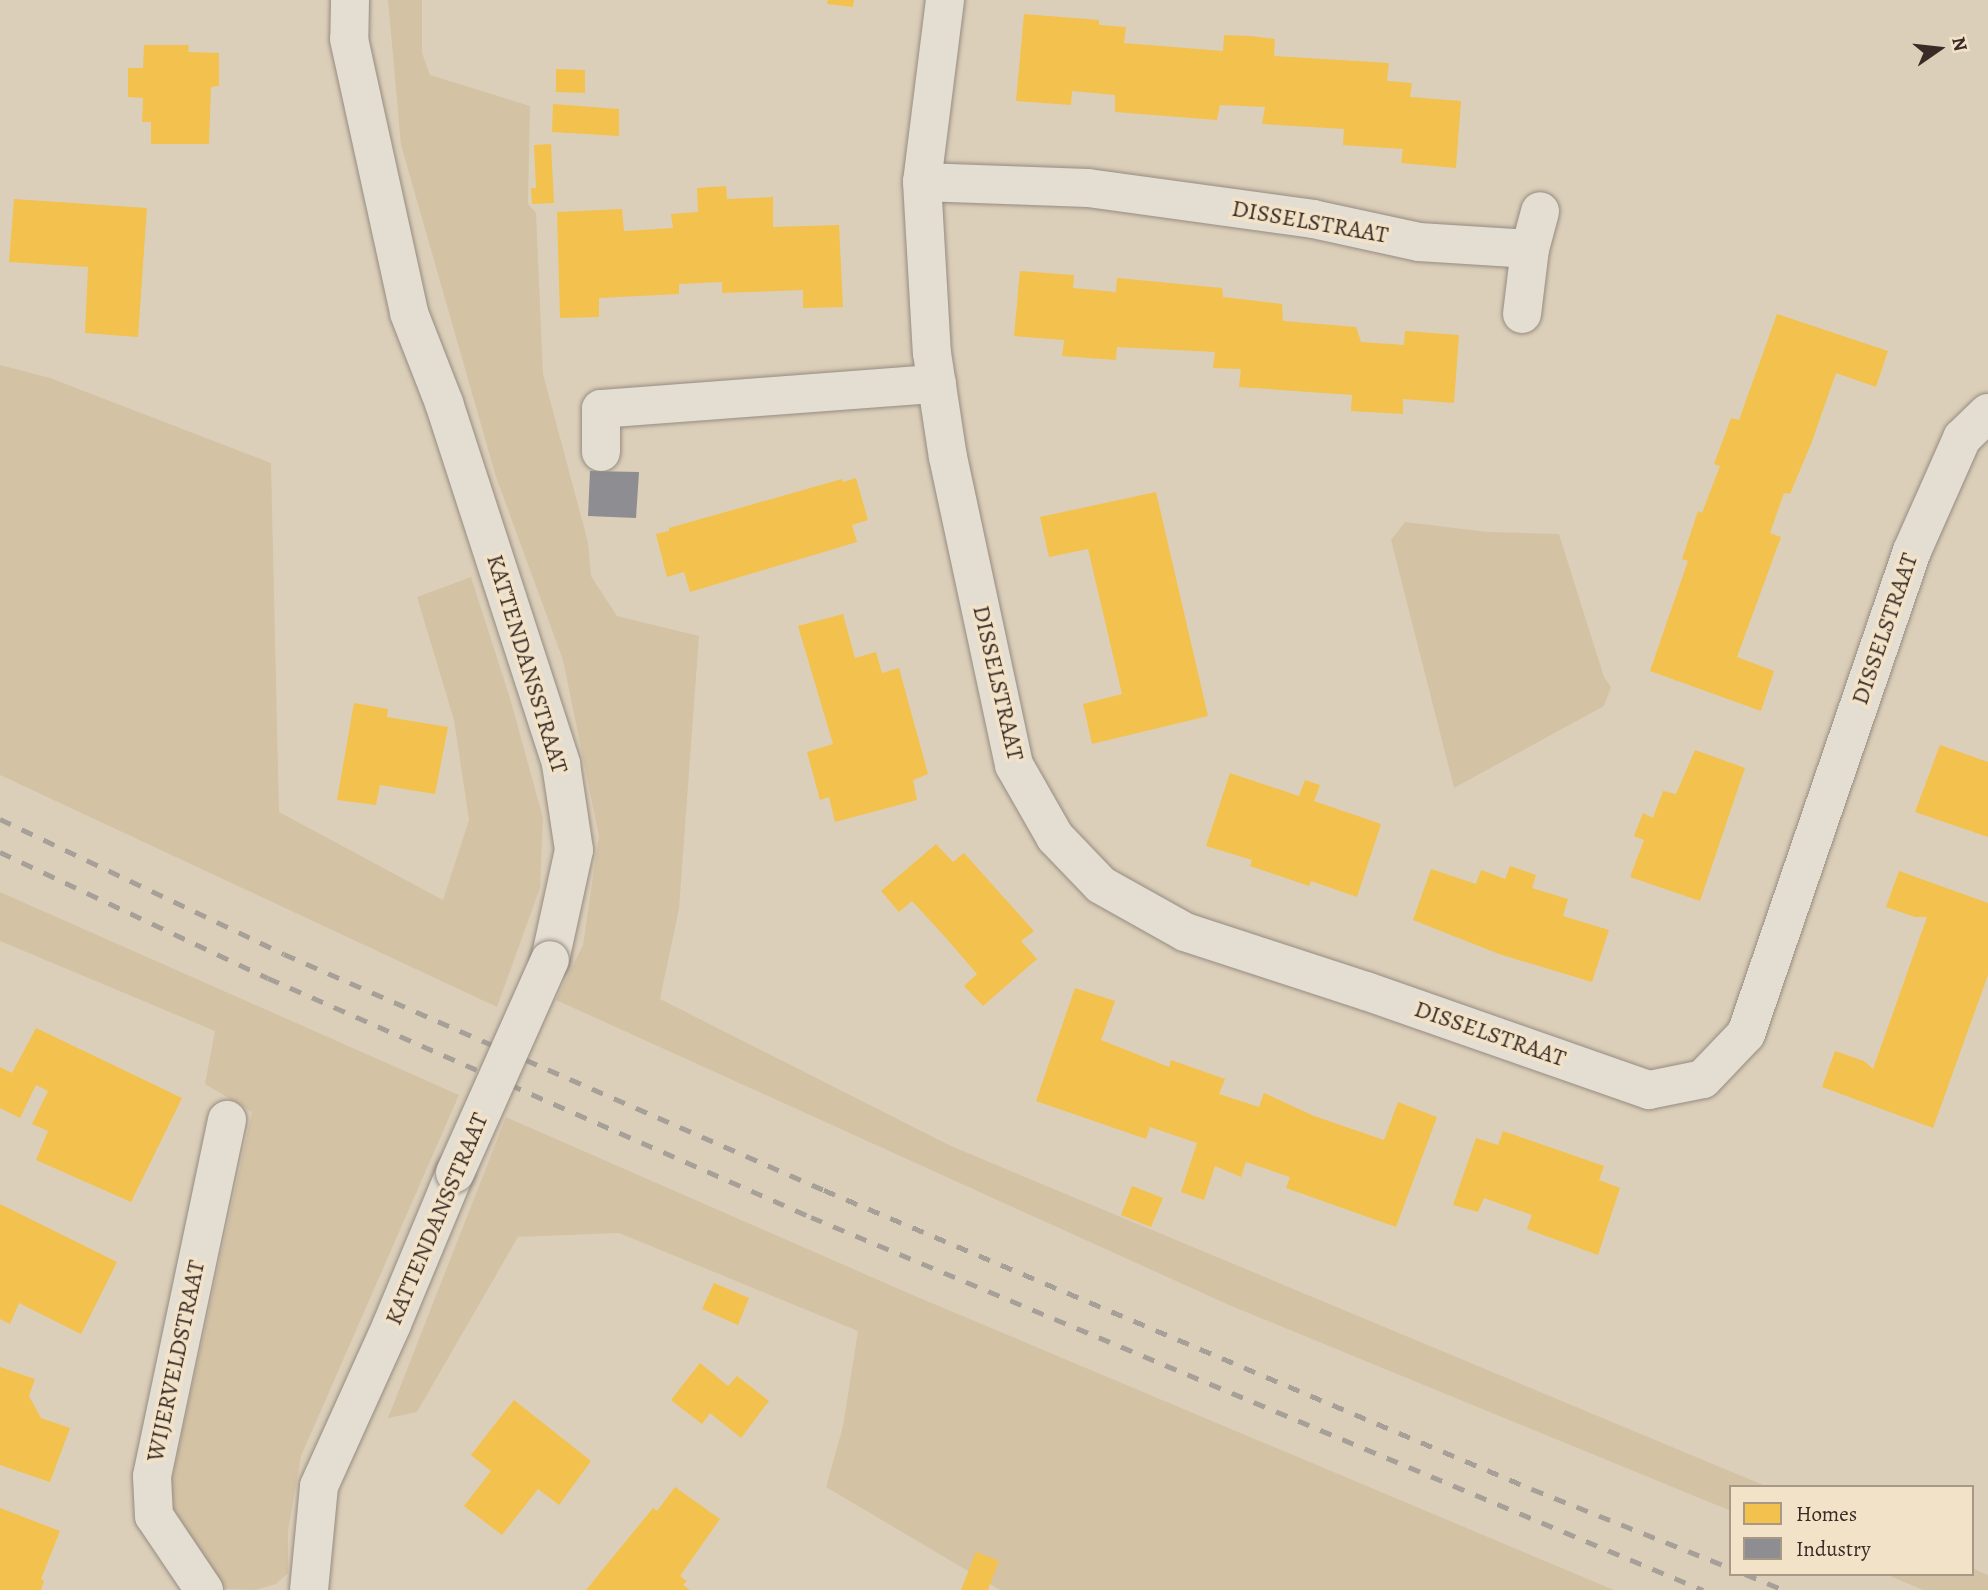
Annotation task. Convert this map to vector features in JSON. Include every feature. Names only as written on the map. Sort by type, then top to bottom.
[{"type":"street","name":"KATTENDANSSTRAAT","points":[[309,1590],[319,1486],[392,1324],[455,1172],[551,960],[574,850],[561,764],[444,403],[409,313],[349,39],[350,0]]},
{"type":"street","name":"DISSELSTRAAT","points":[[945,0],[922,182],[932,353],[948,457],[1014,765],[1055,837],[1101,885],[1185,932],[1366,991],[1649,1090],[1703,1079],[1746,1034],[1912,551],[1962,438],[1988,413]]},
{"type":"street","name":"DISSELSTRAAT","points":[[922,182],[1088,188],[1313,219],[1419,242],[1530,248]]},
{"type":"street","points":[[1522,314],[1530,248],[1539,211]]},
{"type":"street","points":[[601,453],[601,409],[937,384]]},
{"type":"street","name":"WIJERVELDSTRAAT","points":[[204,1590],[154,1516],[152,1476],[227,1120]]},
{"type":"shaded area","points":[[388,0],[422,0],[422,53],[430,75],[530,106],[528,204],[536,213],[543,374],[588,542],[591,576],[617,616],[699,636],[679,909],[660,999],[951,1146],[1763,1485],[1729,1485],[1729,1510],[1229,1305],[556,1000],[583,945],[599,836],[563,660],[496,477],[401,145]]},
{"type":"shaded area","points":[[0,365],[50,378],[271,463],[279,812],[443,900],[469,820],[454,720],[417,597],[471,577],[510,698],[543,818],[540,888],[497,1007],[0,775]]},
{"type":"shaded area","points":[[1405,522],[1488,532],[1559,534],[1604,677],[1611,687],[1604,706],[1454,788],[1391,540]]},
{"type":"shaded area","points":[[0,892],[459,1095],[301,1456],[288,1531],[288,1573],[276,1584],[256,1590],[226,1589],[192,1542],[168,1498],[252,1112],[205,1084],[215,1031],[0,941]]},
{"type":"shaded area","points":[[506,1117],[915,1296],[1614,1590],[1000,1590],[826,1487],[843,1426],[858,1331],[619,1233],[518,1237],[417,1412],[388,1418]]},
{"type":"shaded area","points":[[1974,1569],[1988,1575],[1988,1590],[1923,1590],[1890,1576],[1974,1576]]},
{"type":"building: Homes","points":[[828,0],[854,0],[853,7],[827,4]]},
{"type":"building: Homes","points":[[1024,14],[1099,20],[1099,25],[1126,27],[1124,43],[1223,51],[1224,35],[1251,36],[1275,39],[1274,56],[1389,63],[1387,81],[1412,83],[1410,97],[1461,101],[1456,168],[1401,163],[1403,149],[1343,145],[1344,129],[1262,124],[1265,107],[1220,105],[1217,120],[1115,112],[1115,95],[1072,91],[1071,105],[1016,101]]},
{"type":"building: Homes","points":[[144,45],[189,45],[188,52],[219,53],[219,86],[211,87],[209,144],[151,144],[151,122],[142,122],[143,98],[128,97],[128,68],[143,68]]},
{"type":"building: Homes","points":[[556,69],[585,70],[585,93],[556,92]]},
{"type":"building: Homes","points":[[553,104],[619,109],[619,136],[552,132]]},
{"type":"building: Homes","points":[[551,144],[554,203],[532,204],[531,188],[536,188],[534,145]]},
{"type":"building: Homes","points":[[726,186],[727,199],[773,197],[773,227],[839,225],[843,307],[803,308],[803,290],[722,293],[722,282],[679,284],[679,294],[599,298],[599,317],[560,318],[557,212],[622,209],[624,231],[673,228],[671,214],[698,212],[697,188]]},
{"type":"building: Homes","points":[[14,199],[147,208],[138,337],[85,333],[88,267],[9,262]]},
{"type":"building: Homes","points":[[1020,271],[1074,275],[1073,288],[1116,292],[1117,278],[1222,288],[1223,297],[1282,304],[1283,321],[1356,327],[1361,342],[1404,345],[1405,331],[1459,335],[1454,403],[1403,399],[1403,414],[1351,411],[1352,395],[1239,387],[1241,369],[1213,368],[1215,352],[1117,347],[1116,360],[1062,356],[1064,340],[1014,336]]},
{"type":"building: Homes","points":[[1777,314],[1888,351],[1876,387],[1836,373],[1790,494],[1784,493],[1770,533],[1781,537],[1737,657],[1774,671],[1761,711],[1650,671],[1688,561],[1682,559],[1698,511],[1702,513],[1720,466],[1714,464],[1731,418],[1739,420]]},
{"type":"building: Homes","points":[[856,478],[868,520],[852,525],[857,542],[690,592],[684,572],[667,577],[656,534],[842,479],[843,482]]},
{"type":"building: Homes","points":[[1156,492],[1208,716],[1092,744],[1083,704],[1122,694],[1088,549],[1049,557],[1040,517]]},
{"type":"building: Homes","points":[[843,614],[855,658],[876,652],[882,673],[899,668],[928,774],[913,780],[917,800],[835,822],[829,797],[820,800],[807,752],[833,744],[798,626]]},
{"type":"building: Homes","points":[[354,703],[388,709],[387,717],[448,727],[435,794],[380,785],[376,805],[337,800]]},
{"type":"building: Homes","points":[[1940,745],[1988,762],[1988,837],[1915,812]]},
{"type":"building: Homes","points":[[1695,750],[1745,768],[1700,901],[1630,877],[1644,840],[1634,836],[1643,813],[1653,818],[1663,791],[1676,794]]},
{"type":"building: Homes","points":[[1230,773],[1299,796],[1305,780],[1320,785],[1314,801],[1381,824],[1357,897],[1311,881],[1309,886],[1250,866],[1252,860],[1206,846]]},
{"type":"building: Homes","points":[[936,844],[953,862],[964,853],[1034,931],[1021,941],[1037,959],[983,1006],[964,986],[977,974],[946,938],[912,901],[899,912],[881,891]]},
{"type":"building: Homes","points":[[1510,866],[1536,875],[1532,888],[1568,899],[1563,916],[1609,930],[1592,982],[1499,954],[1413,920],[1431,869],[1476,884],[1481,870],[1505,879]]},
{"type":"building: Homes","points":[[1899,871],[1988,903],[1988,975],[1933,1128],[1822,1087],[1835,1051],[1864,1061],[1873,1069],[1927,917],[1915,917],[1886,907]]},
{"type":"building: Homes","points":[[1075,988],[1115,1001],[1101,1040],[1169,1067],[1171,1060],[1225,1079],[1219,1094],[1259,1107],[1264,1093],[1314,1116],[1384,1140],[1398,1102],[1437,1117],[1396,1227],[1286,1188],[1290,1177],[1246,1162],[1241,1177],[1215,1166],[1204,1200],[1181,1192],[1197,1143],[1150,1127],[1146,1139],[1036,1101]]},
{"type":"building: Homes","points":[[36,1028],[182,1098],[131,1202],[36,1160],[48,1131],[32,1124],[48,1091],[36,1085],[20,1118],[0,1108],[0,1067],[12,1073]]},
{"type":"building: Homes","points":[[1503,1131],[1604,1166],[1599,1180],[1620,1188],[1598,1255],[1527,1229],[1532,1215],[1484,1198],[1478,1212],[1453,1205],[1476,1138],[1498,1145]]},
{"type":"building: Homes","points":[[1132,1186],[1163,1198],[1151,1227],[1121,1215]]},
{"type":"building: Homes","points":[[0,1204],[117,1262],[81,1334],[19,1303],[10,1324],[0,1319]]},
{"type":"building: Homes","points":[[714,1283],[749,1298],[738,1325],[702,1309]]},
{"type":"building: Homes","points":[[700,1363],[728,1386],[737,1376],[769,1401],[741,1438],[710,1413],[702,1424],[671,1400]]},
{"type":"building: Homes","points":[[0,1367],[35,1379],[29,1396],[41,1418],[70,1428],[50,1482],[0,1465]]},
{"type":"building: Homes","points":[[514,1400],[591,1461],[559,1505],[538,1489],[502,1535],[464,1506],[491,1471],[471,1455]]},
{"type":"building: Homes","points":[[675,1487],[720,1519],[680,1576],[687,1581],[683,1585],[690,1590],[586,1590],[653,1508],[657,1511]]},
{"type":"building: Homes","points":[[0,1508],[60,1531],[41,1579],[44,1581],[41,1590],[0,1590]]},
{"type":"building: Homes","points":[[976,1552],[999,1561],[988,1590],[961,1590]]},
{"type":"building: Industry","points":[[590,471],[639,472],[636,518],[588,516]]},
{"type":"railway","points":[[0,819],[284,954],[824,1190],[1532,1489],[1729,1567]]},
{"type":"railway","points":[[0,852],[268,978],[811,1217],[1703,1590]]},
{"type":"railway","points":[[1750,1576],[1784,1590]]}]
